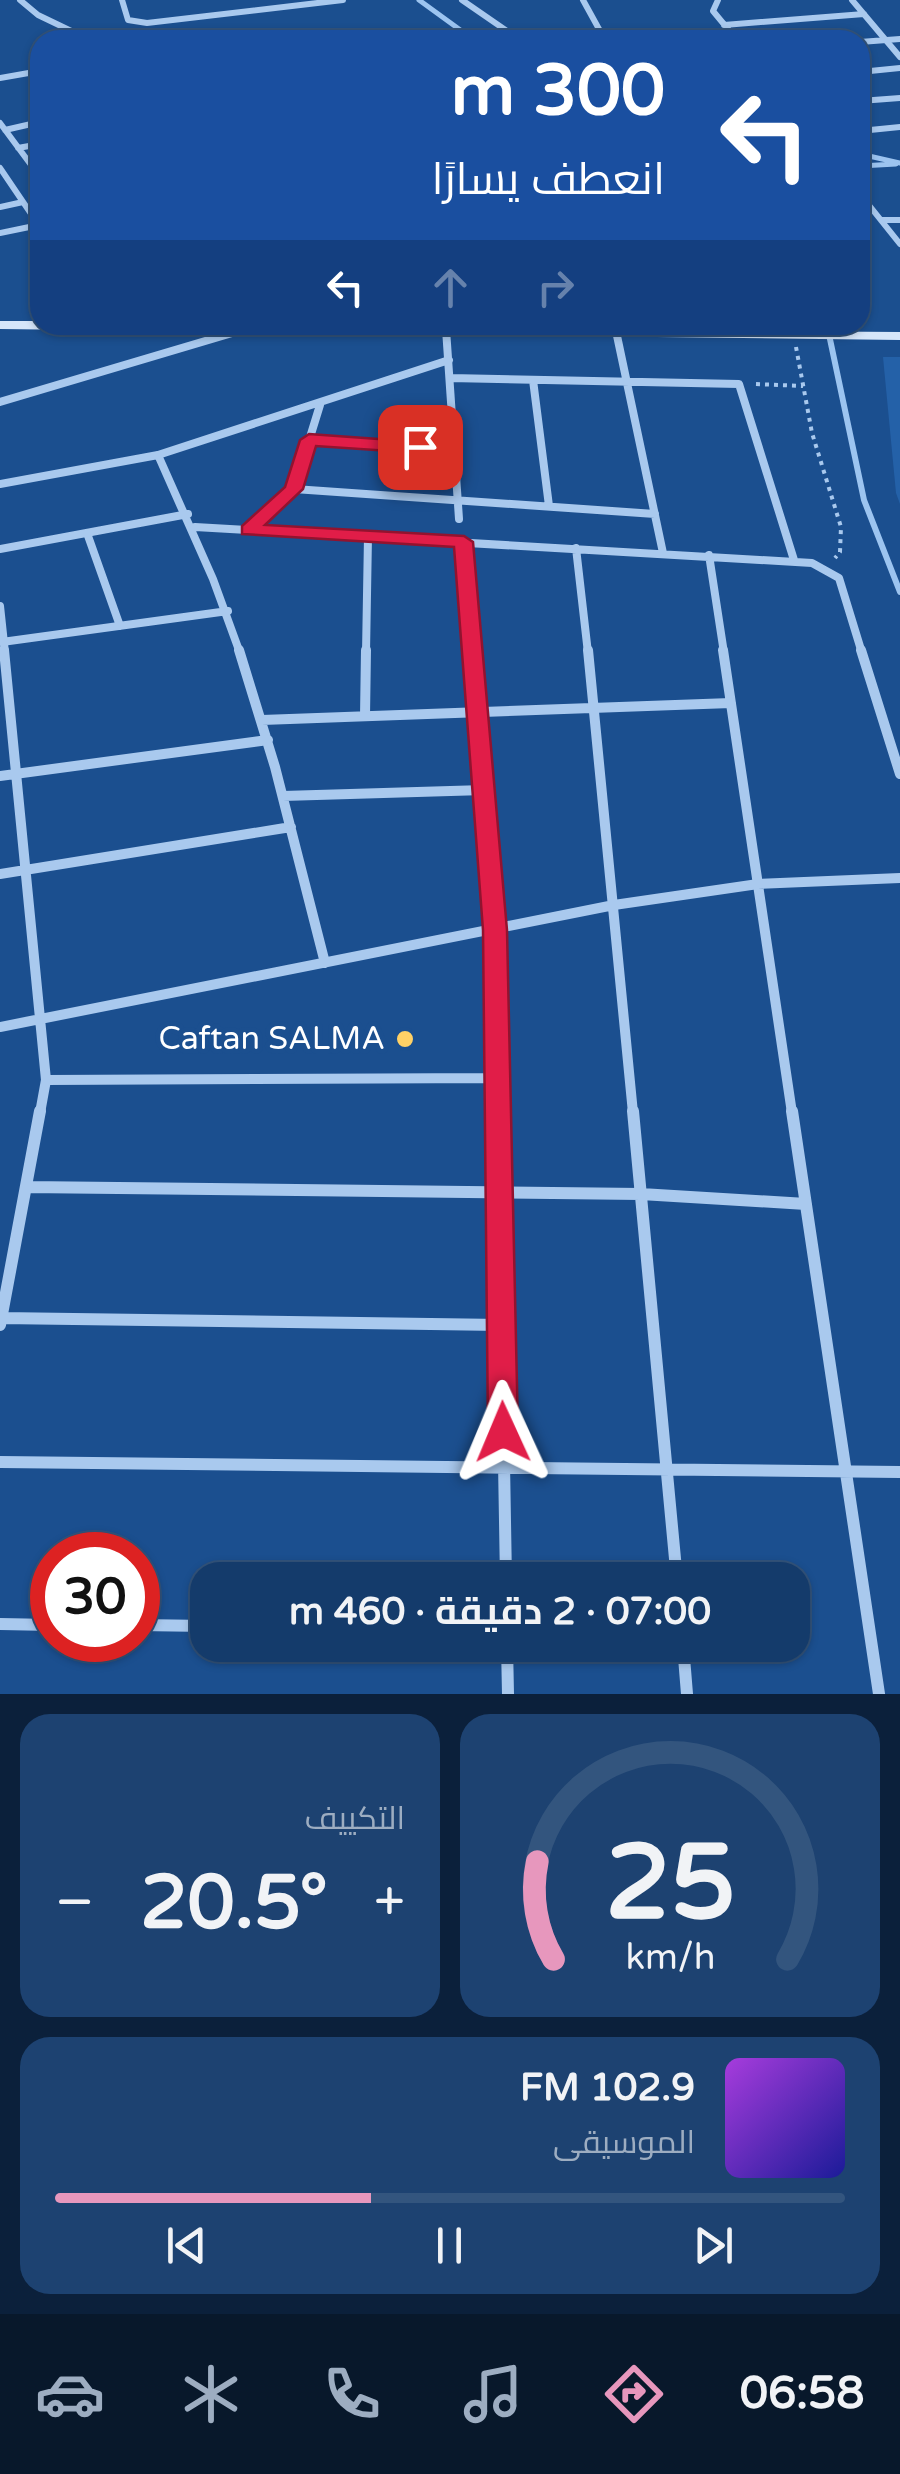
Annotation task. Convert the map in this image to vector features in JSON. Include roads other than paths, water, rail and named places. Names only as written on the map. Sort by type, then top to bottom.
[{"type":"street","points":[[21,1],[35,0]]},
{"type":"street","points":[[122,0],[128,20],[138,22],[343,0]]},
{"type":"street","points":[[271,0],[273,9]]},
{"type":"street","points":[[462,0],[506,30]]},
{"type":"street","points":[[583,0],[600,30]]},
{"type":"street","points":[[718,0],[713,11],[728,30]]},
{"type":"street","points":[[852,0],[900,57]]},
{"type":"street","points":[[21,1],[38,15],[69,30]]},
{"type":"street","points":[[724,25],[864,14]]},
{"type":"street","points":[[870,41],[900,39]]},
{"type":"street","points":[[870,71],[900,68]]},
{"type":"street","points":[[0,78],[30,72]]},
{"type":"street","points":[[870,100],[900,98]]},
{"type":"street","points":[[30,123],[2,127],[30,166]]},
{"type":"street","points":[[870,130],[900,127]]},
{"type":"street","points":[[18,148],[30,146]]},
{"type":"street","points":[[0,168],[30,212]]},
{"type":"street","points":[[0,207],[23,202]]},
{"type":"street","points":[[870,206],[900,244]]},
{"type":"street","points":[[881,220],[900,220]]},
{"type":"street","points":[[0,233],[30,228]]},
{"type":"street","points":[[0,324],[30,325]]},
{"type":"street","points":[[0,402],[226,335]]},
{"type":"street","points":[[446,335],[460,519]]},
{"type":"street","points":[[617,335],[663,553]]},
{"type":"street","points":[[813,335],[900,336]]},
{"type":"street","points":[[0,484],[158,455],[320,406],[448,360]]},
{"type":"street","points":[[450,378],[739,384],[794,560]]},
{"type":"street","points":[[533,380],[549,506]]},
{"type":"street","points":[[248,530],[294,489],[320,406]]},
{"type":"street","points":[[309,440],[456,450]]},
{"type":"street","points":[[158,455],[195,527],[228,611],[268,740],[325,963]]},
{"type":"street","points":[[294,489],[654,514]]},
{"type":"street","points":[[0,550],[188,514]]},
{"type":"street","points":[[195,527],[794,560],[827,568],[839,578],[900,774]]},
{"type":"street","points":[[87,533],[120,626]]},
{"type":"street","points":[[364,716],[368,536]]},
{"type":"street","points":[[464,542],[495,930],[506,1562]]},
{"type":"street","points":[[576,548],[596,708],[674,1562]]},
{"type":"street","points":[[708,556],[879,1694]]},
{"type":"street","points":[[0,606],[46,1080],[1,1322],[502,1325]]},
{"type":"street","points":[[2,642],[228,611]]},
{"type":"street","points":[[262,720],[730,703]]},
{"type":"street","points":[[0,776],[268,740]]},
{"type":"street","points":[[283,796],[484,790]]},
{"type":"street","points":[[0,874],[291,828]]},
{"type":"street","points":[[0,1027],[614,905],[758,884],[900,878]]},
{"type":"street","points":[[46,1080],[497,1078]]},
{"type":"street","points":[[26,1187],[641,1194],[806,1204]]},
{"type":"street","points":[[0,1462],[900,1472]]},
{"type":"street","points":[[0,1624],[30,1625]]},
{"type":"street","points":[[160,1626],[190,1626]]},
{"type":"street","points":[[507,1662],[508,1694]]},
{"type":"street","points":[[684,1662],[687,1694]]},
{"type":"waterway","points":[[419,0],[460,30]]},
{"type":"waterway","points":[[870,156],[900,163]]},
{"type":"waterway","points":[[870,165],[896,164]]},
{"type":"waterway","points":[[829,335],[864,500],[900,592]]},
{"type":"place","name":"Caftan SALMA","points":[[405,1039]]}]
